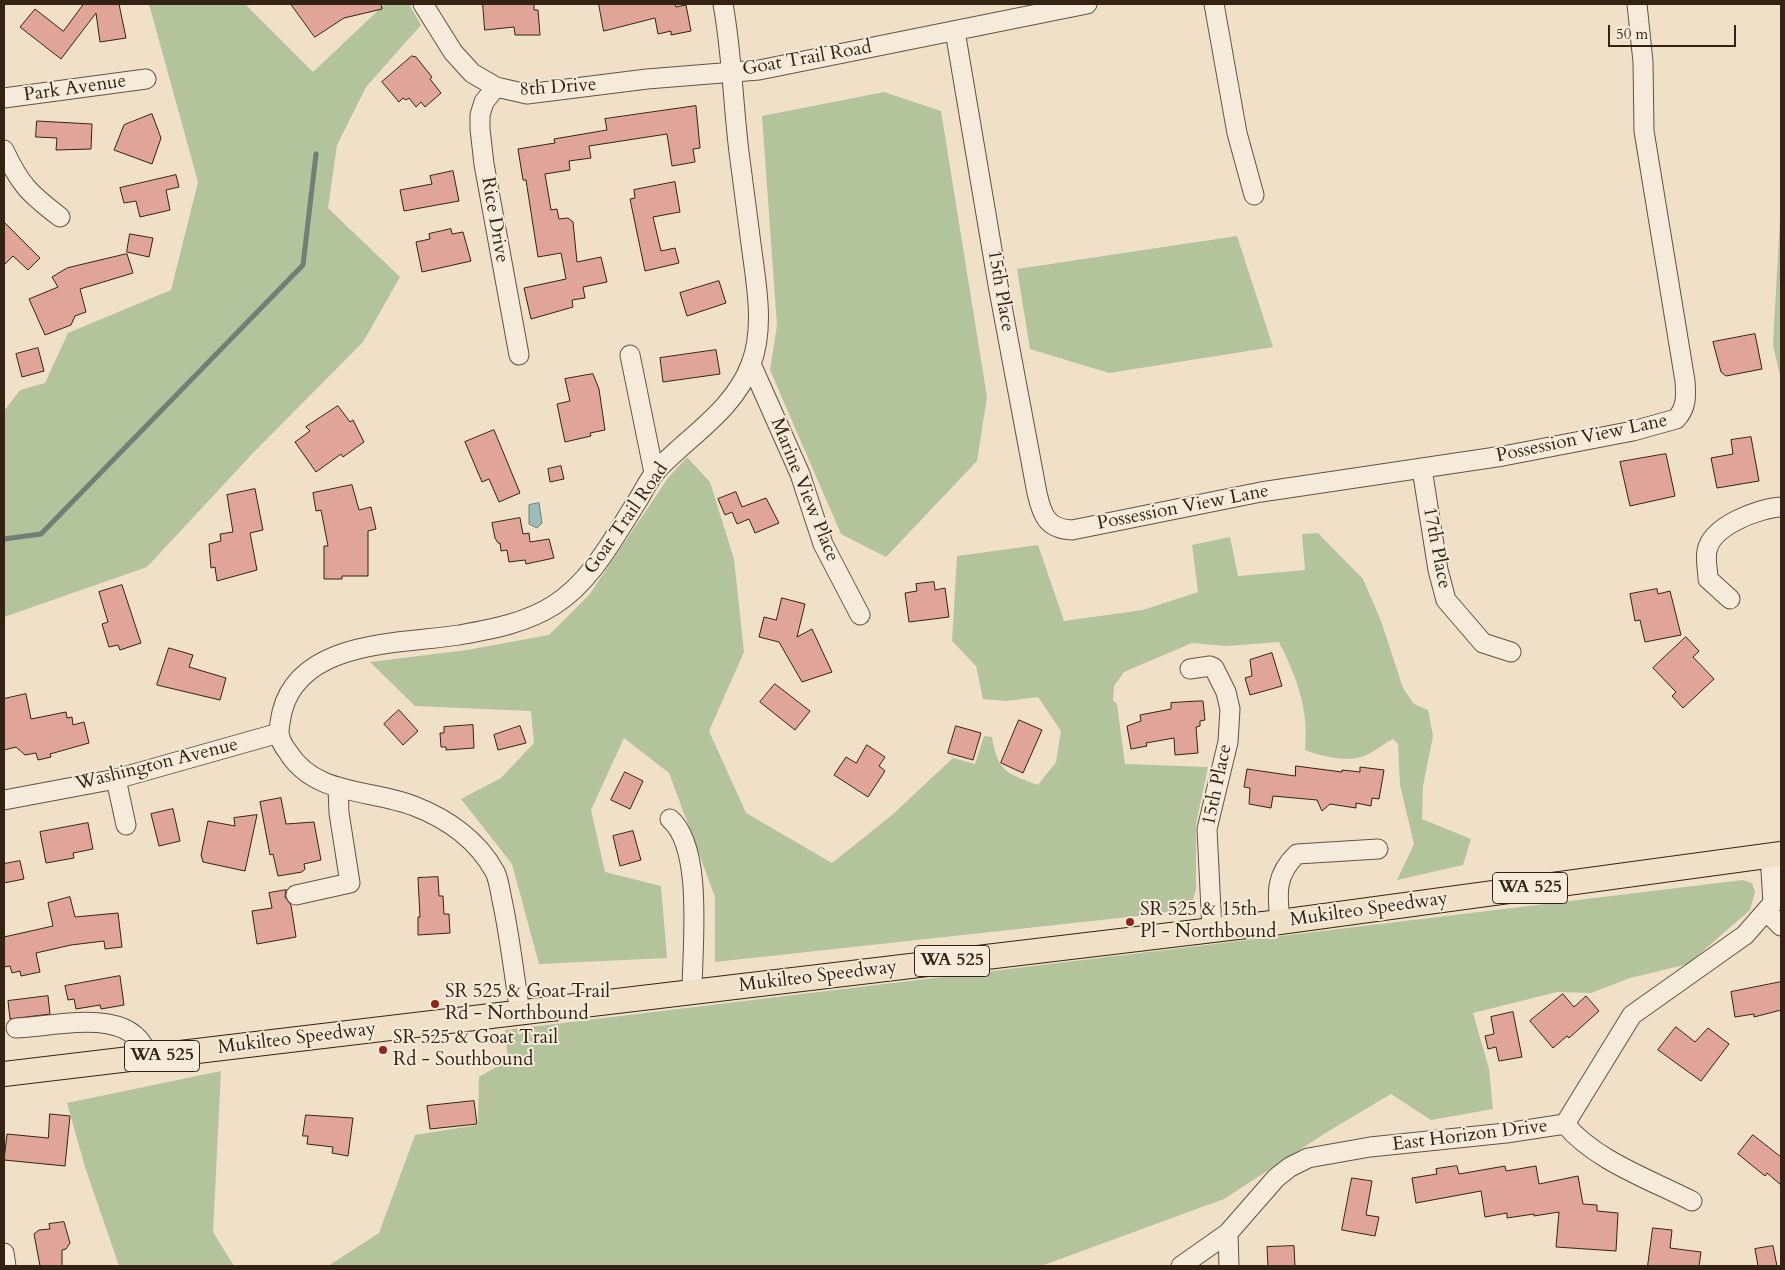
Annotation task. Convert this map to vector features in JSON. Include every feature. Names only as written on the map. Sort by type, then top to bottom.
[{"type":"main road","name":"Mukilteo Speedway","points":[[4,1074],[1280,922],[1776,855]]},
{"type":"street","name":"8th Drive","points":[[423,4],[459,60],[472,73],[496,87],[527,94],[647,79],[732,72]]},
{"type":"street","points":[[722,4],[732,72]]},
{"type":"street","name":"Goat Trail Road","points":[[279,733],[285,702],[290,692],[310,670],[326,661],[358,648],[393,641],[442,637],[494,628],[528,618],[554,605],[581,582],[594,566],[654,473],[726,404],[740,386],[751,364],[756,347],[758,306],[732,72],[759,70],[1086,4]]},
{"type":"street","points":[[1214,4],[1237,132],[1254,195]]},
{"type":"street","name":"Possession View Lane","points":[[1072,530],[1261,492],[1422,470],[1661,424],[1676,419],[1684,408],[1686,396],[1685,381],[1644,131],[1643,62],[1637,4]]},
{"type":"street","name":"15th Place","points":[[955,31],[998,285],[1036,493],[1041,511],[1047,522],[1062,530],[1072,530]]},
{"type":"street","name":"Park Avenue","points":[[4,98],[146,79]]},
{"type":"street","name":"Rice Drive","points":[[496,87],[484,102],[480,115],[480,129],[484,164],[519,355]]},
{"type":"street","points":[[4,150],[20,182],[36,199],[60,217]]},
{"type":"street","points":[[630,354],[654,473]]},
{"type":"street","name":"Marine View Place","points":[[751,364],[800,474],[823,544],[860,615]]},
{"type":"street","name":"17th Place","points":[[1422,470],[1438,570],[1446,600],[1483,643],[1511,652]]},
{"type":"street","points":[[1730,599],[1708,579],[1707,550],[1714,535],[1742,517],[1772,507],[1781,507]]},
{"type":"street","name":"15th Place","points":[[1190,669],[1210,666],[1214,668],[1226,692],[1230,709],[1228,742],[1207,829],[1212,930]]},
{"type":"street","points":[[279,733],[284,746],[299,768],[323,784],[412,805],[448,822],[472,841],[497,875],[508,927],[520,1012]]},
{"type":"street","name":"Washington Avenue","points":[[4,800],[116,779],[279,733]]},
{"type":"street","points":[[116,779],[126,825]]},
{"type":"street","points":[[296,895],[350,883],[339,813],[338,788]]},
{"type":"street","points":[[670,819],[677,825],[686,844],[694,883],[692,992]]},
{"type":"street","points":[[1280,922],[1278,895],[1280,878],[1284,868],[1297,854],[1378,848]]},
{"type":"street","points":[[1776,855],[1773,904],[1767,912],[1781,926]]},
{"type":"street","name":"East Horizon Drive","points":[[1181,1266],[1228,1233],[1276,1178],[1290,1167],[1308,1158],[1370,1147],[1506,1133],[1564,1124],[1632,1015],[1745,935],[1767,912]]},
{"type":"street","points":[[16,1028],[83,1023],[119,1026],[134,1032],[145,1044],[148,1058]]},
{"type":"street","points":[[1564,1124],[1578,1140],[1604,1156],[1692,1201]]},
{"type":"street","points":[[1228,1233],[1229,1266]]},
{"type":"street","points":[[4,1253],[6,1266]]},
{"type":"green space","points":[[149,4],[245,4],[313,72],[385,4],[409,4],[421,25],[366,87],[337,145],[328,208],[400,277],[363,342],[253,453],[147,567],[4,617],[4,411],[20,390],[45,383],[68,333],[171,290],[198,182]]},
{"type":"green space","points":[[884,92],[941,111],[987,397],[977,461],[886,557],[841,534],[770,370],[777,326],[762,116]]},
{"type":"green space","points":[[1781,200],[1781,380],[1773,345]]},
{"type":"green space","points":[[1237,236],[1273,347],[1109,373],[1030,349],[1017,269]]},
{"type":"green space","points":[[687,457],[710,482],[734,559],[744,652],[709,731],[746,813],[832,863],[892,815],[953,758],[975,764],[984,736],[992,737],[997,758],[1006,770],[1019,778],[1038,785],[1056,762],[1061,731],[1038,697],[1007,701],[983,699],[976,666],[952,641],[957,556],[1038,545],[1064,621],[1143,610],[1198,592],[1192,545],[1230,537],[1238,576],[1305,570],[1302,534],[1318,533],[1363,579],[1381,621],[1403,688],[1414,704],[1428,710],[1433,736],[1423,786],[1422,819],[1471,839],[1463,865],[1397,880],[1414,844],[1400,785],[1398,744],[1393,739],[1365,756],[1348,759],[1340,759],[1305,750],[1305,721],[1300,694],[1279,642],[1226,646],[1192,643],[1124,672],[1114,686],[1113,700],[1117,704],[1125,764],[1208,767],[1196,824],[1196,890],[1190,908],[1147,915],[715,962],[715,897],[669,773],[624,738],[591,810],[605,872],[661,886],[667,958],[539,964],[512,864],[461,799],[501,778],[534,743],[531,711],[415,706],[370,662],[467,650],[549,635],[589,595],[668,478]]},
{"type":"green space","points":[[1743,880],[1752,883],[1755,892],[1750,910],[1688,964],[1630,978],[1591,993],[1557,992],[1473,1013],[1489,1069],[1493,1109],[1431,1120],[1391,1094],[1327,1132],[1224,1199],[1041,1266],[328,1266],[379,1233],[415,1135],[478,1125],[479,1077],[508,1060],[505,1030]]},
{"type":"green space","points":[[221,1071],[213,1232],[234,1266],[119,1266],[85,1167],[67,1103]]},
{"type":"water","points":[[539,503],[542,523],[537,528],[529,524],[529,505]]},
{"type":"building","points":[[84,4],[119,4],[126,38],[100,42],[96,13],[61,59],[20,27],[35,9],[63,31]]},
{"type":"building","points":[[291,4],[381,4],[382,9],[344,18],[315,37]]},
{"type":"building","points":[[483,4],[534,4],[534,10],[538,10],[540,35],[515,35],[514,27],[485,30]]},
{"type":"building","points":[[599,4],[675,4],[676,7],[686,5],[691,31],[671,35],[671,31],[658,34],[655,18],[604,31]]},
{"type":"building","points":[[412,56],[416,57],[432,77],[430,79],[441,93],[425,107],[421,102],[416,107],[409,98],[406,100],[403,98],[399,102],[382,82]]},
{"type":"building","points":[[696,106],[700,148],[693,149],[695,162],[672,166],[667,134],[589,146],[591,158],[569,161],[570,170],[545,174],[551,210],[557,209],[559,219],[568,218],[573,222],[577,262],[601,257],[607,282],[583,287],[585,298],[572,300],[573,307],[531,319],[524,288],[566,279],[561,253],[538,257],[526,180],[523,180],[518,149],[555,143],[554,139],[607,130],[605,119]]},
{"type":"building","points":[[152,114],[161,138],[152,164],[114,150],[124,125]]},
{"type":"building","points":[[37,121],[92,124],[91,149],[56,150],[57,138],[36,137]]},
{"type":"building","points":[[453,171],[459,201],[404,211],[400,190],[432,184],[430,176]]},
{"type":"building","points":[[176,175],[179,187],[166,190],[170,210],[140,217],[136,201],[124,203],[120,188]]},
{"type":"building","points":[[675,182],[680,212],[653,217],[661,251],[675,248],[679,263],[645,271],[630,199],[635,198],[634,190]]},
{"type":"building","points":[[4,222],[40,258],[28,270],[13,256],[4,265]]},
{"type":"building","points":[[451,229],[452,234],[463,232],[471,261],[422,272],[416,242],[430,239],[429,234]]},
{"type":"building","points":[[130,234],[153,238],[149,257],[127,252]]},
{"type":"building","points":[[127,254],[133,273],[80,289],[86,312],[75,316],[71,325],[45,335],[29,299],[58,287],[52,277],[67,268]]},
{"type":"building","points":[[719,281],[726,303],[687,316],[680,293]]},
{"type":"building","points":[[1755,334],[1762,369],[1726,376],[1721,372],[1713,342]]},
{"type":"building","points":[[38,348],[44,371],[22,377],[16,354]]},
{"type":"building","points":[[716,350],[720,374],[663,382],[660,358]]},
{"type":"building","points":[[593,374],[599,389],[605,430],[590,433],[591,436],[565,442],[557,404],[570,401],[565,379]]},
{"type":"building","points":[[338,406],[350,422],[353,420],[364,442],[343,457],[341,454],[316,472],[295,442],[310,431],[306,427]]},
{"type":"building","points":[[494,430],[520,493],[499,502],[489,479],[482,482],[465,442]]},
{"type":"building","points":[[1751,437],[1759,481],[1717,488],[1711,458],[1733,454],[1731,440]]},
{"type":"building","points":[[1666,454],[1675,496],[1630,506],[1620,462]]},
{"type":"building","points":[[561,466],[564,479],[550,482],[548,469]]},
{"type":"building","points":[[352,485],[359,510],[371,507],[376,529],[368,531],[368,576],[342,576],[342,579],[324,579],[324,546],[328,546],[321,510],[316,511],[313,493]]},
{"type":"building","points":[[255,489],[263,530],[250,533],[257,570],[217,581],[215,567],[211,568],[209,544],[221,541],[220,534],[233,532],[227,495]]},
{"type":"building","points":[[736,492],[742,507],[766,498],[779,523],[755,533],[749,519],[737,524],[732,512],[725,515],[718,499]]},
{"type":"building","points":[[520,518],[523,534],[529,533],[530,542],[549,539],[554,558],[526,564],[525,560],[509,562],[507,550],[501,551],[500,543],[495,538],[492,523]]},
{"type":"building","points":[[934,582],[935,590],[945,588],[949,617],[909,622],[905,593],[917,591],[916,584]]},
{"type":"building","points":[[122,585],[141,643],[120,650],[118,645],[109,647],[102,624],[108,622],[99,592]]},
{"type":"building","points":[[1657,589],[1658,594],[1670,591],[1681,635],[1645,642],[1640,620],[1635,621],[1630,594]]},
{"type":"building","points":[[782,598],[805,604],[797,637],[812,629],[832,672],[802,682],[779,642],[759,637],[764,617],[776,620]]},
{"type":"building","points":[[1686,637],[1699,651],[1693,657],[1714,679],[1683,708],[1672,696],[1676,692],[1653,668]]},
{"type":"building","points":[[169,648],[193,655],[189,667],[226,678],[220,700],[157,685]]},
{"type":"building","points":[[1272,653],[1282,686],[1250,695],[1245,678],[1252,676],[1250,660]]},
{"type":"building","points":[[775,684],[810,711],[795,730],[760,702]]},
{"type":"building","points":[[26,694],[31,719],[66,712],[67,718],[72,717],[73,725],[84,722],[89,743],[50,754],[51,757],[38,760],[36,753],[25,755],[16,747],[4,750],[4,699]]},
{"type":"building","points":[[1203,701],[1205,720],[1200,721],[1200,726],[1196,727],[1198,753],[1175,755],[1174,738],[1146,743],[1147,746],[1131,749],[1127,726],[1141,721],[1140,715],[1171,709],[1171,703]]},
{"type":"building","points":[[399,710],[418,731],[403,745],[384,724]]},
{"type":"building","points":[[1019,720],[1042,730],[1023,773],[1001,763]]},
{"type":"building","points":[[473,725],[474,748],[446,750],[446,747],[441,747],[440,733],[444,733],[444,727]]},
{"type":"building","points":[[520,726],[526,743],[498,750],[494,735]]},
{"type":"building","points":[[956,726],[981,733],[973,760],[948,753]]},
{"type":"building","points":[[867,745],[885,757],[879,766],[885,771],[868,797],[834,775],[846,757],[856,763]]},
{"type":"building","points":[[1296,766],[1342,772],[1342,770],[1360,772],[1360,767],[1384,770],[1379,799],[1372,798],[1371,806],[1356,803],[1356,808],[1330,804],[1322,811],[1317,800],[1273,796],[1271,808],[1249,804],[1250,788],[1244,787],[1247,769],[1295,776]]},
{"type":"building","points":[[625,772],[643,781],[630,809],[611,800]]},
{"type":"building","points":[[281,798],[286,824],[314,822],[321,860],[304,864],[305,869],[302,872],[278,876],[273,854],[270,855],[260,802]]},
{"type":"building","points":[[173,809],[180,841],[159,846],[151,814]]},
{"type":"building","points":[[257,815],[245,871],[203,862],[201,855],[208,821],[235,826],[234,818]]},
{"type":"building","points":[[88,823],[93,849],[73,853],[74,858],[46,863],[40,832]]},
{"type":"building","points":[[633,831],[641,860],[620,866],[613,836]]},
{"type":"building","points":[[20,861],[24,879],[4,883],[4,864]]},
{"type":"building","points":[[438,877],[439,896],[443,896],[444,914],[449,914],[450,933],[418,935],[418,917],[420,917],[418,878]]},
{"type":"building","points":[[286,890],[285,897],[291,905],[296,937],[257,944],[252,911],[272,908],[269,893]]},
{"type":"building","points":[[70,897],[75,917],[118,913],[122,947],[105,949],[104,941],[71,945],[36,953],[40,972],[21,976],[20,971],[12,973],[10,966],[4,967],[4,937],[53,926],[48,903]]},
{"type":"building","points":[[120,976],[124,1005],[101,1009],[100,1005],[76,1009],[74,999],[68,1000],[65,986]]},
{"type":"building","points":[[1781,982],[1781,1010],[1754,1017],[1754,1014],[1735,1017],[1731,992]]},
{"type":"building","points":[[1563,994],[1574,1007],[1586,996],[1599,1011],[1569,1038],[1567,1036],[1553,1048],[1530,1021]]},
{"type":"building","points":[[48,996],[50,1014],[10,1019],[8,1001]]},
{"type":"building","points":[[1513,1012],[1522,1057],[1499,1061],[1496,1047],[1488,1049],[1485,1036],[1494,1034],[1491,1017]]},
{"type":"building","points":[[1676,1027],[1695,1042],[1708,1028],[1729,1044],[1701,1081],[1658,1050]]},
{"type":"building","points":[[474,1101],[477,1124],[430,1129],[427,1106]]},
{"type":"building","points":[[50,1114],[70,1116],[65,1166],[4,1160],[7,1134],[48,1138]]},
{"type":"building","points":[[306,1115],[353,1118],[348,1156],[332,1153],[333,1147],[307,1144],[308,1136],[303,1136]]},
{"type":"building","points":[[1753,1135],[1781,1157],[1781,1185],[1767,1173],[1765,1176],[1738,1154]]},
{"type":"building","points":[[1457,1166],[1459,1174],[1505,1166],[1506,1171],[1536,1166],[1539,1184],[1578,1176],[1583,1204],[1597,1205],[1597,1211],[1618,1213],[1616,1251],[1556,1247],[1559,1212],[1507,1218],[1507,1213],[1485,1217],[1481,1191],[1416,1203],[1412,1178],[1437,1174],[1436,1169]]},
{"type":"building","points":[[1352,1178],[1372,1181],[1366,1215],[1379,1217],[1375,1236],[1342,1230]]},
{"type":"building","points":[[64,1222],[70,1243],[66,1249],[62,1250],[62,1266],[40,1266],[34,1234],[39,1230],[50,1229],[49,1224]]},
{"type":"building","points":[[1653,1228],[1672,1230],[1670,1248],[1701,1252],[1699,1266],[1648,1266]]},
{"type":"building","points":[[1294,1246],[1295,1266],[1268,1266],[1267,1247]]},
{"type":"building","points":[[1773,1246],[1777,1266],[1758,1266],[1755,1249]]},
{"type":"waterway","points":[[4,539],[41,534],[303,265],[316,154]]},
{"type":"place","name":"SR 525 & 15th Pl - Northbound","points":[[1130,922]]},
{"type":"place","name":"SR 525 & Goat Trail Rd - Northbound","points":[[435,1004]]},
{"type":"place","name":"SR 525 & Goat Trail Rd - Southbound","points":[[383,1050]]}]
